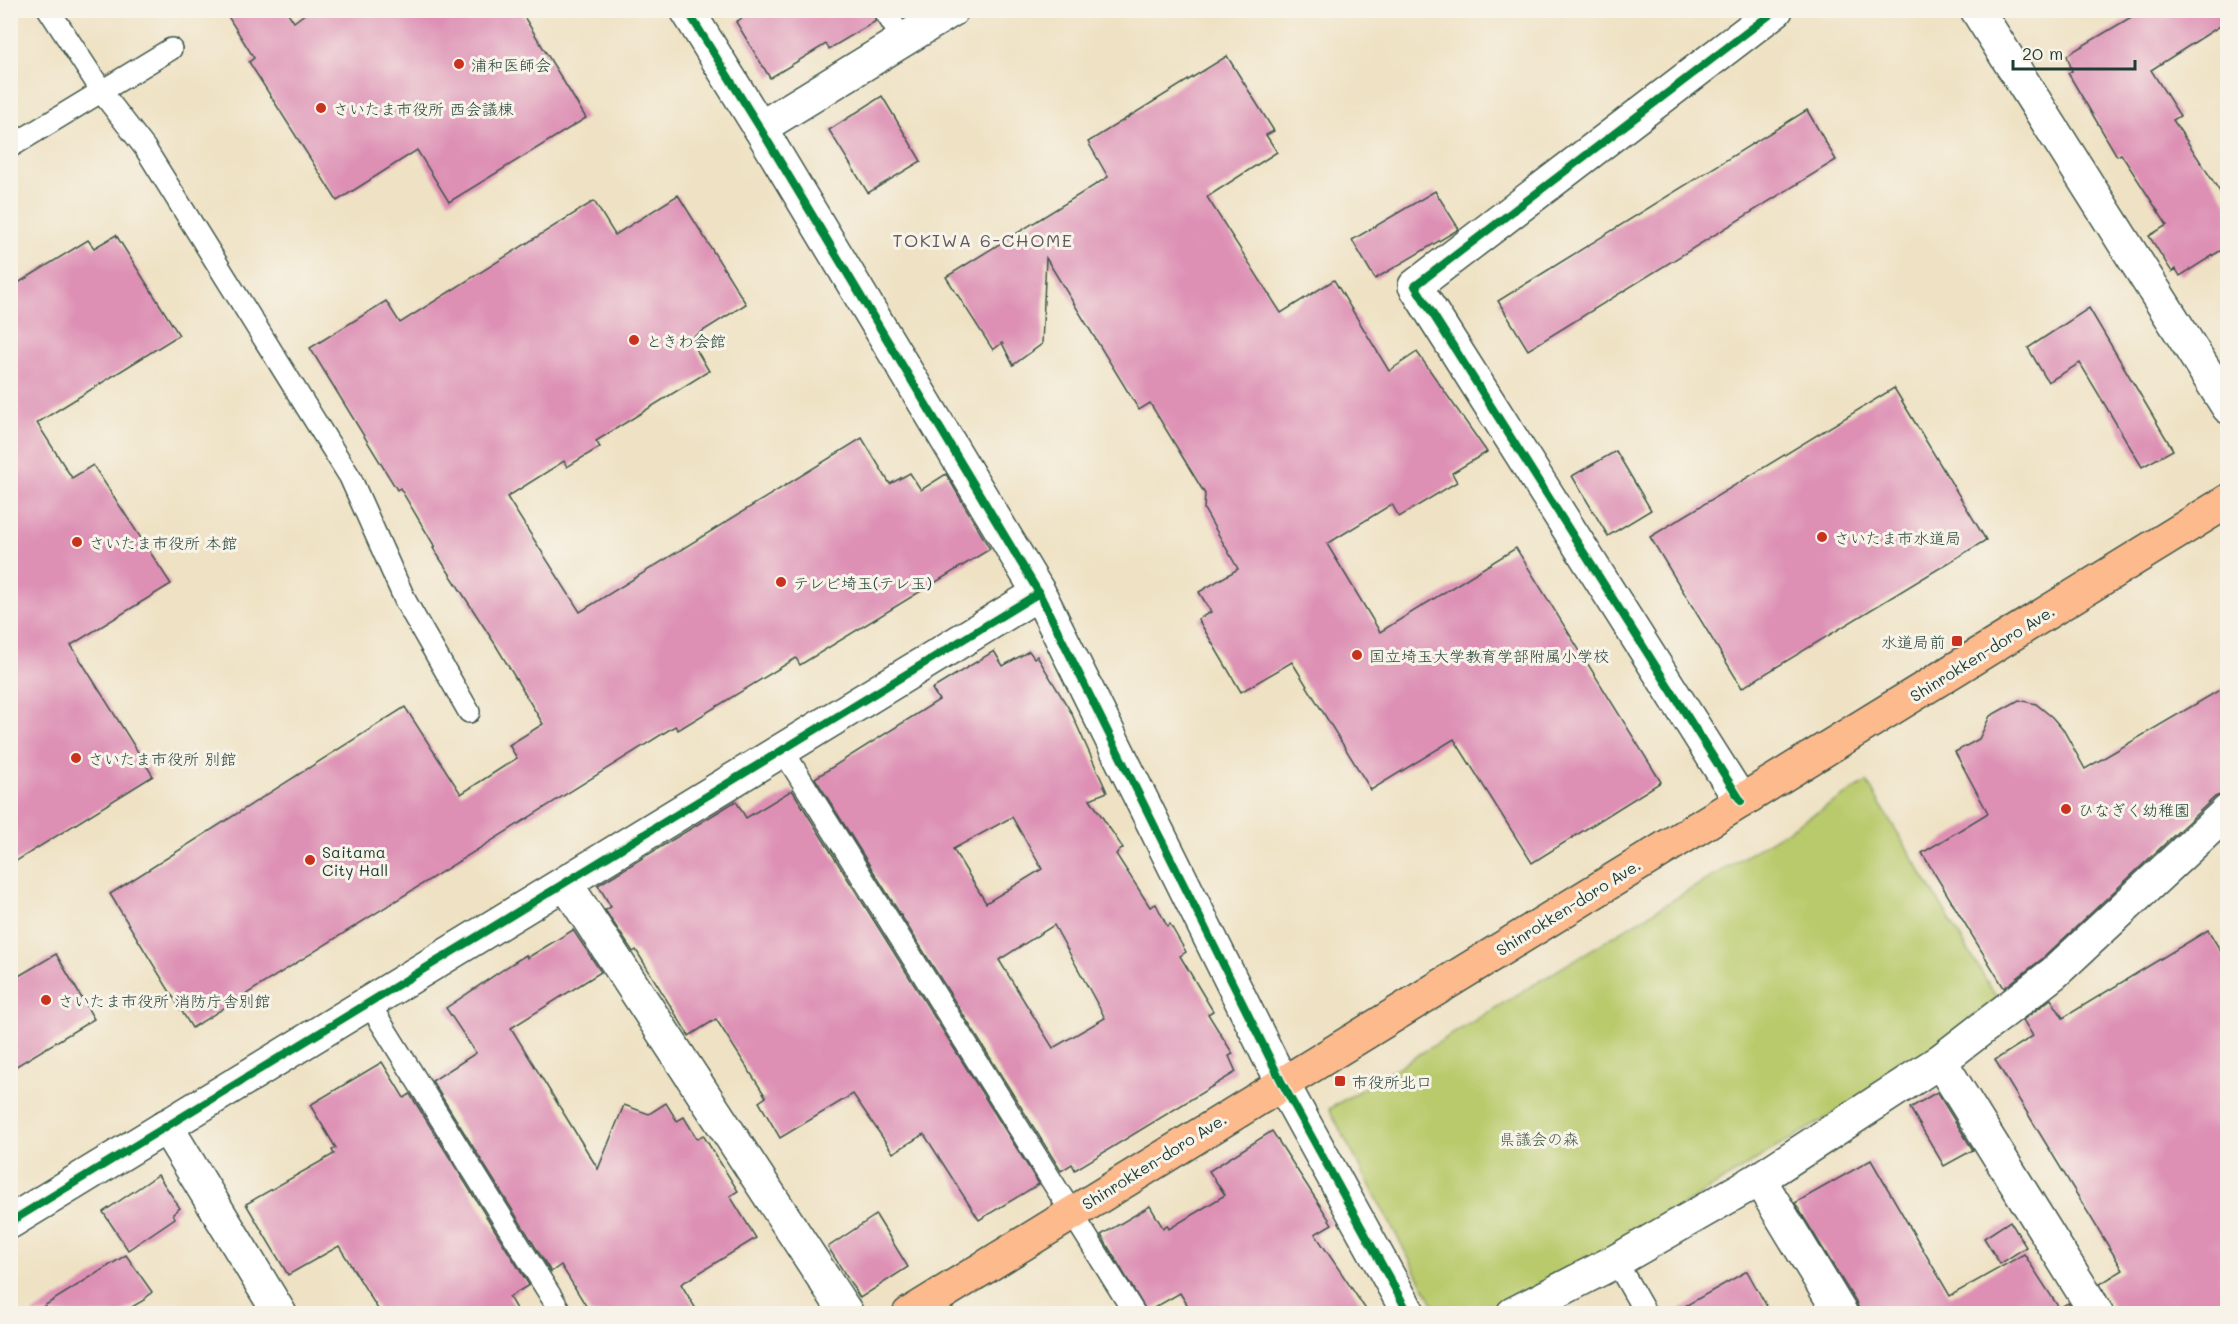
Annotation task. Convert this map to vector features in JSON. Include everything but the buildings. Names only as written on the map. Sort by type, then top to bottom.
[{"type":"main road","name":"Shinrokken-doro Ave.","points":[[909,1314],[2228,501]]},
{"type":"street","points":[[687,10],[1039,593],[1282,1083],[1409,1314]]},
{"type":"street","points":[[760,128],[952,10]]},
{"type":"street","points":[[1741,801],[1415,286],[1776,10]]},
{"type":"street","points":[[1977,10],[2228,407]]},
{"type":"street","points":[[10,1222],[1039,593]]},
{"type":"street","points":[[1513,1314],[1616,1261],[1759,1179],[1940,1061],[2054,973],[2228,811]]},
{"type":"street","points":[[566,884],[847,1314]]},
{"type":"street","points":[[1940,1061],[2097,1314]]},
{"type":"street","points":[[166,1126],[280,1314]]},
{"type":"street","points":[[1759,1179],[1841,1314]]},
{"type":"lane","points":[[49,10],[102,91],[145,148],[350,477],[406,602],[469,712]]},
{"type":"lane","points":[[884,10],[903,40]]},
{"type":"lane","points":[[10,147],[171,49]]},
{"type":"lane","points":[[782,749],[1073,1211],[1135,1314]]},
{"type":"lane","points":[[368,1002],[562,1314]]},
{"type":"lane","points":[[1616,1261],[1647,1314]]},
{"type":"green space","name":"県議会の森","points":[[1867,782],[1997,998],[1895,1078],[1762,1156],[1598,1259],[1482,1313],[1438,1313],[1329,1109]]},
{"type":"cycle path","points":[[687,10],[1039,593],[1282,1083],[1409,1314]]},
{"type":"cycle path","points":[[1741,801],[1415,286],[1776,10]]},
{"type":"cycle path","points":[[10,1222],[1039,593]]},
{"type":"place","name":"浦和医師会","points":[[459,64]]},
{"type":"place","name":"さいたま市役所 西会議棟","points":[[321,108]]},
{"type":"place","name":"ときわ会館","points":[[634,340]]},
{"type":"place","name":"さいたま市水道局","points":[[1822,537]]},
{"type":"place","name":"さいたま市役所 本館","points":[[77,542]]},
{"type":"place","name":"テレビ埼玉(テレ玉)","points":[[781,582]]},
{"type":"place","name":"水道局前","points":[[1957,641]]},
{"type":"place","name":"国立埼玉大学教育学部附属小学校","points":[[1357,655]]},
{"type":"place","name":"さいたま市役所 別館","points":[[76,758]]},
{"type":"place","name":"ひなぎく幼稚園","points":[[2066,809]]},
{"type":"place","name":"Saitama City Hall","points":[[310,860]]},
{"type":"place","name":"さいたま市役所 消防庁舎別館","points":[[46,1000]]},
{"type":"place","name":"市役所北口","points":[[1340,1081]]},
{"type":"district","name":"TOKIWA 6-CHOME","points":[[983,240]]}]
